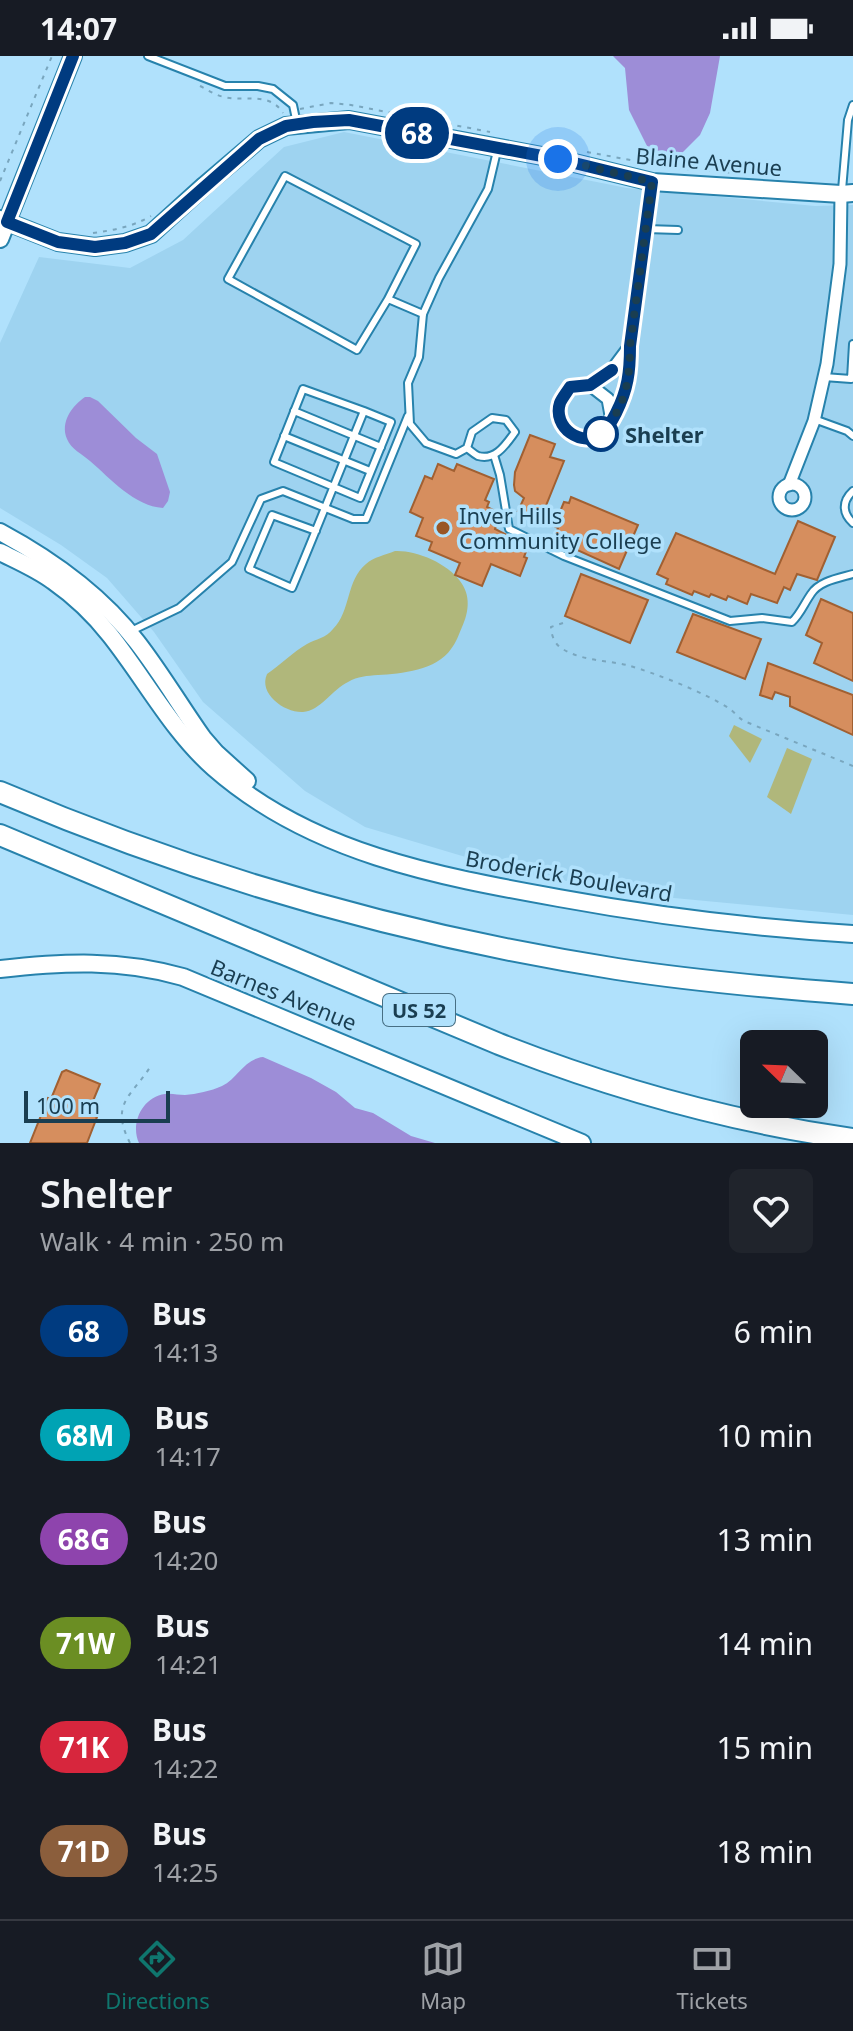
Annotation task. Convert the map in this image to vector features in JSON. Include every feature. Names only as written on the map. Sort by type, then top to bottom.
[{"type":"highway","points":[[0,792],[124,842],[205,869],[432,933],[619,969],[853,994]]},
{"type":"highway","name":"US 52","points":[[0,835],[562,1068],[693,1108],[773,1126],[853,1139]]},
{"type":"street","points":[[0,239],[4,221],[73,56]]},
{"type":"street","name":"Blaine Avenue","points":[[4,221],[58,242],[95,247],[125,243],[151,234],[259,139],[286,126],[295,117],[349,120],[497,140],[652,182],[847,194]]},
{"type":"street","points":[[630,346],[612,370],[590,385],[570,387],[559,405],[561,421],[569,434],[583,440],[601,434],[612,421],[625,395],[652,182]]},
{"type":"street","points":[[789,485],[814,419],[824,377],[847,194]]},
{"type":"street","points":[[590,385],[608,399],[612,421]]},
{"type":"street","name":"Broderick Boulevard","points":[[0,532],[66,572],[122,637]]},
{"type":"street","name":"Broderick Boulevard","points":[[0,552],[53,581],[122,637],[138,642],[203,738],[286,817],[320,836],[378,858],[518,891],[709,922],[853,934]]},
{"type":"street","name":"Barnes Avenue","points":[[0,969],[93,962],[183,977],[582,1143]]},
{"type":"lane","points":[[148,56],[225,86],[273,89],[293,105],[295,117]]},
{"type":"lane","points":[[847,194],[848,120],[853,105]]},
{"type":"lane","points":[[467,448],[479,456],[494,455],[515,432],[506,420],[492,418],[472,432],[467,448],[456,454],[426,443],[410,424],[408,383],[419,357],[423,314],[439,278],[488,189],[497,140]]},
{"type":"lane","points":[[285,176],[416,244],[388,299],[357,350],[228,279],[285,176]]},
{"type":"lane","points":[[646,229],[678,230]]},
{"type":"lane","points":[[388,299],[423,314]]},
{"type":"lane","points":[[824,377],[851,379],[853,344]]},
{"type":"lane","points":[[303,389],[364,411],[391,422],[360,498],[274,462],[303,389]]},
{"type":"lane","points":[[294,411],[381,447]]},
{"type":"lane","points":[[316,531],[272,515],[249,569],[292,588],[316,531],[364,411]]},
{"type":"lane","points":[[122,637],[179,608],[232,562],[261,499],[283,491],[353,519],[366,519],[410,412]]},
{"type":"lane","points":[[814,419],[853,436]]},
{"type":"lane","points":[[284,436],[370,471]]},
{"type":"lane","points":[[494,455],[509,529],[564,556],[730,621],[762,618],[792,622],[818,586],[853,574]]},
{"type":"lane","points":[[853,491],[845,500],[844,507],[853,523]]},
{"type":"path","points":[[0,181],[52,56]]},
{"type":"path","points":[[277,115],[295,117],[308,106],[331,103],[351,105],[497,140]]},
{"type":"path","points":[[585,152],[674,168],[747,174]]},
{"type":"path","points":[[91,233],[136,224],[153,215]]},
{"type":"path","points":[[563,623],[551,627],[558,647],[584,658],[629,666],[676,683],[707,696],[744,721],[853,766]]},
{"type":"path","points":[[130,1143],[123,1128],[121,1111],[152,1064]]},
{"type":"shaded area","points":[[613,56],[720,56],[710,113],[700,135],[679,156],[657,154],[647,146],[629,110],[625,68]]},
{"type":"shaded area","name":"Inver Hills Community College","points":[[344,132],[627,188],[815,206],[853,205],[853,915],[674,898],[523,874],[365,827],[305,791],[203,702],[154,632],[107,578],[61,545],[0,508],[0,343],[39,257],[130,268],[183,240],[284,147]]},
{"type":"shaded area","points":[[85,397],[98,401],[157,454],[170,492],[163,508],[133,497],[69,443],[65,433],[66,421]]},
{"type":"shaded area","points":[[263,1057],[311,1078],[336,1092],[355,1108],[373,1113],[411,1136],[435,1143],[139,1143],[137,1120],[150,1100],[165,1094],[189,1095],[218,1088],[228,1083],[251,1061]]},
{"type":"green space","points":[[395,551],[412,553],[439,563],[464,586],[468,604],[466,615],[451,649],[437,662],[418,670],[352,680],[309,711],[281,706],[266,689],[267,674],[302,647],[330,632],[343,614],[360,571],[372,560]]},
{"type":"green space","points":[[734,725],[762,739],[750,763],[729,736]]},
{"type":"green space","points":[[787,748],[812,759],[791,814],[767,797]]},
{"type":"building","points":[[530,435],[555,444],[550,457],[564,461],[541,518],[518,511],[524,498],[515,491],[514,485],[515,472]]},
{"type":"building","points":[[438,464],[454,471],[457,464],[494,479],[485,500],[489,502],[487,507],[493,510],[487,522],[523,543],[522,547],[527,549],[520,576],[491,564],[482,586],[455,575],[460,563],[429,550],[432,542],[416,536],[423,518],[410,512],[425,476],[432,479]]},
{"type":"building","points":[[571,497],[638,525],[619,569],[555,540],[558,528],[554,526],[564,502],[569,503]]},
{"type":"building","points":[[798,521],[835,537],[817,580],[797,574],[790,590],[784,587],[777,603],[751,594],[747,604],[728,596],[726,600],[694,591],[692,595],[666,584],[668,579],[657,574],[676,533],[775,574]]},
{"type":"building","points":[[581,574],[648,600],[630,643],[565,616]]},
{"type":"building","points":[[821,599],[853,613],[853,681],[814,663],[822,643],[806,635]]},
{"type":"building","points":[[693,614],[761,639],[745,679],[677,652]]},
{"type":"building","points":[[768,663],[853,695],[853,735],[790,706],[790,697],[775,692],[772,699],[760,695]]},
{"type":"building","points":[[66,1070],[100,1084],[88,1113],[97,1117],[87,1143],[30,1143],[48,1098],[51,1099],[62,1072]]},
{"type":"bus line","name":"68","points":[[73,56],[7,222],[58,242],[95,247],[125,243],[151,234],[259,139],[286,126],[313,122],[349,120],[558,159],[652,182],[625,395],[612,421],[601,434],[583,440],[569,434],[561,421],[559,405],[570,387],[590,385],[612,370]]},
{"type":"place","name":"Shelter","points":[[601,434]]},
{"type":"place","name":"Inver Hills Community College","points":[[443,528]]},
{"type":"route","points":[[558,159],[652,182],[630,346],[630,371],[625,395],[612,421],[601,434]]}]
